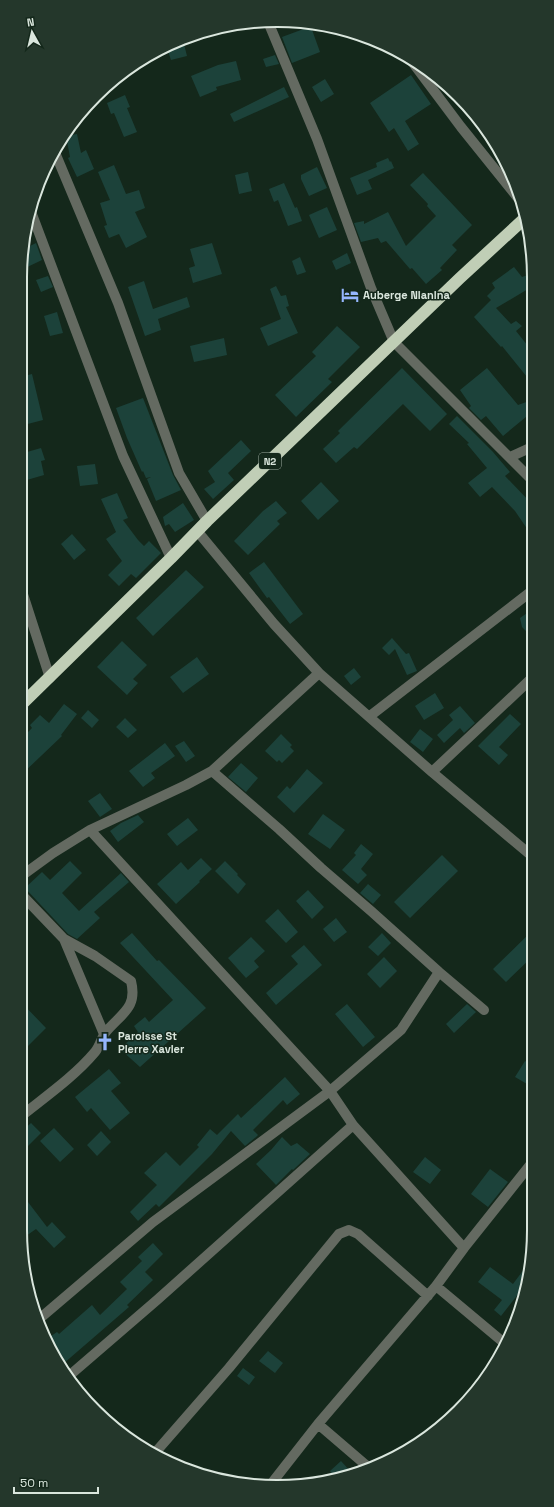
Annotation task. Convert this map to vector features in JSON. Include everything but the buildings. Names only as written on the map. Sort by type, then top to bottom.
[{"type":"highway","name":"N2","points":[[27,699],[172,558],[207,521],[521,222]]},
{"type":"street","points":[[270,27],[317,139],[371,288],[394,342],[527,475]]},
{"type":"street","points":[[419,71],[461,128],[511,190]]},
{"type":"street","points":[[57,158],[118,303],[179,473],[207,521]]},
{"type":"street","points":[[34,220],[123,456],[172,558]]},
{"type":"street","points":[[510,457],[527,449]]},
{"type":"street","points":[[198,532],[274,624],[319,673],[370,716],[432,772],[527,852]]},
{"type":"street","points":[[370,716],[527,595]]},
{"type":"street","points":[[27,607],[50,678]]},
{"type":"street","points":[[27,872],[90,830],[186,786],[212,772],[319,673]]},
{"type":"street","points":[[432,772],[527,683]]},
{"type":"street","points":[[212,772],[279,829],[438,972],[484,1010]]},
{"type":"street","points":[[90,830],[330,1091],[353,1125],[464,1248]]},
{"type":"street","points":[[27,900],[64,939],[95,956],[131,982],[133,990],[133,999],[120,1017],[104,1034],[98,1048],[94,1053],[66,1080],[27,1111]]},
{"type":"street","points":[[64,939],[104,1034]]},
{"type":"street","points":[[42,1316],[153,1222],[330,1091],[401,1030],[438,972]]},
{"type":"street","points":[[72,1373],[157,1300],[353,1125]]},
{"type":"street","points":[[274,1480],[318,1424],[428,1296],[527,1169]]},
{"type":"street","points":[[158,1450],[229,1368],[339,1234],[349,1230],[358,1234],[428,1296]]},
{"type":"street","points":[[436,1286],[501,1341]]},
{"type":"street","points":[[318,1424],[365,1464]]},
{"type":"place","name":"Auberge Nianina","points":[[350,295]]},
{"type":"place","name":"Paroisse St Pierre Xavier","points":[[105,1042]]}]
